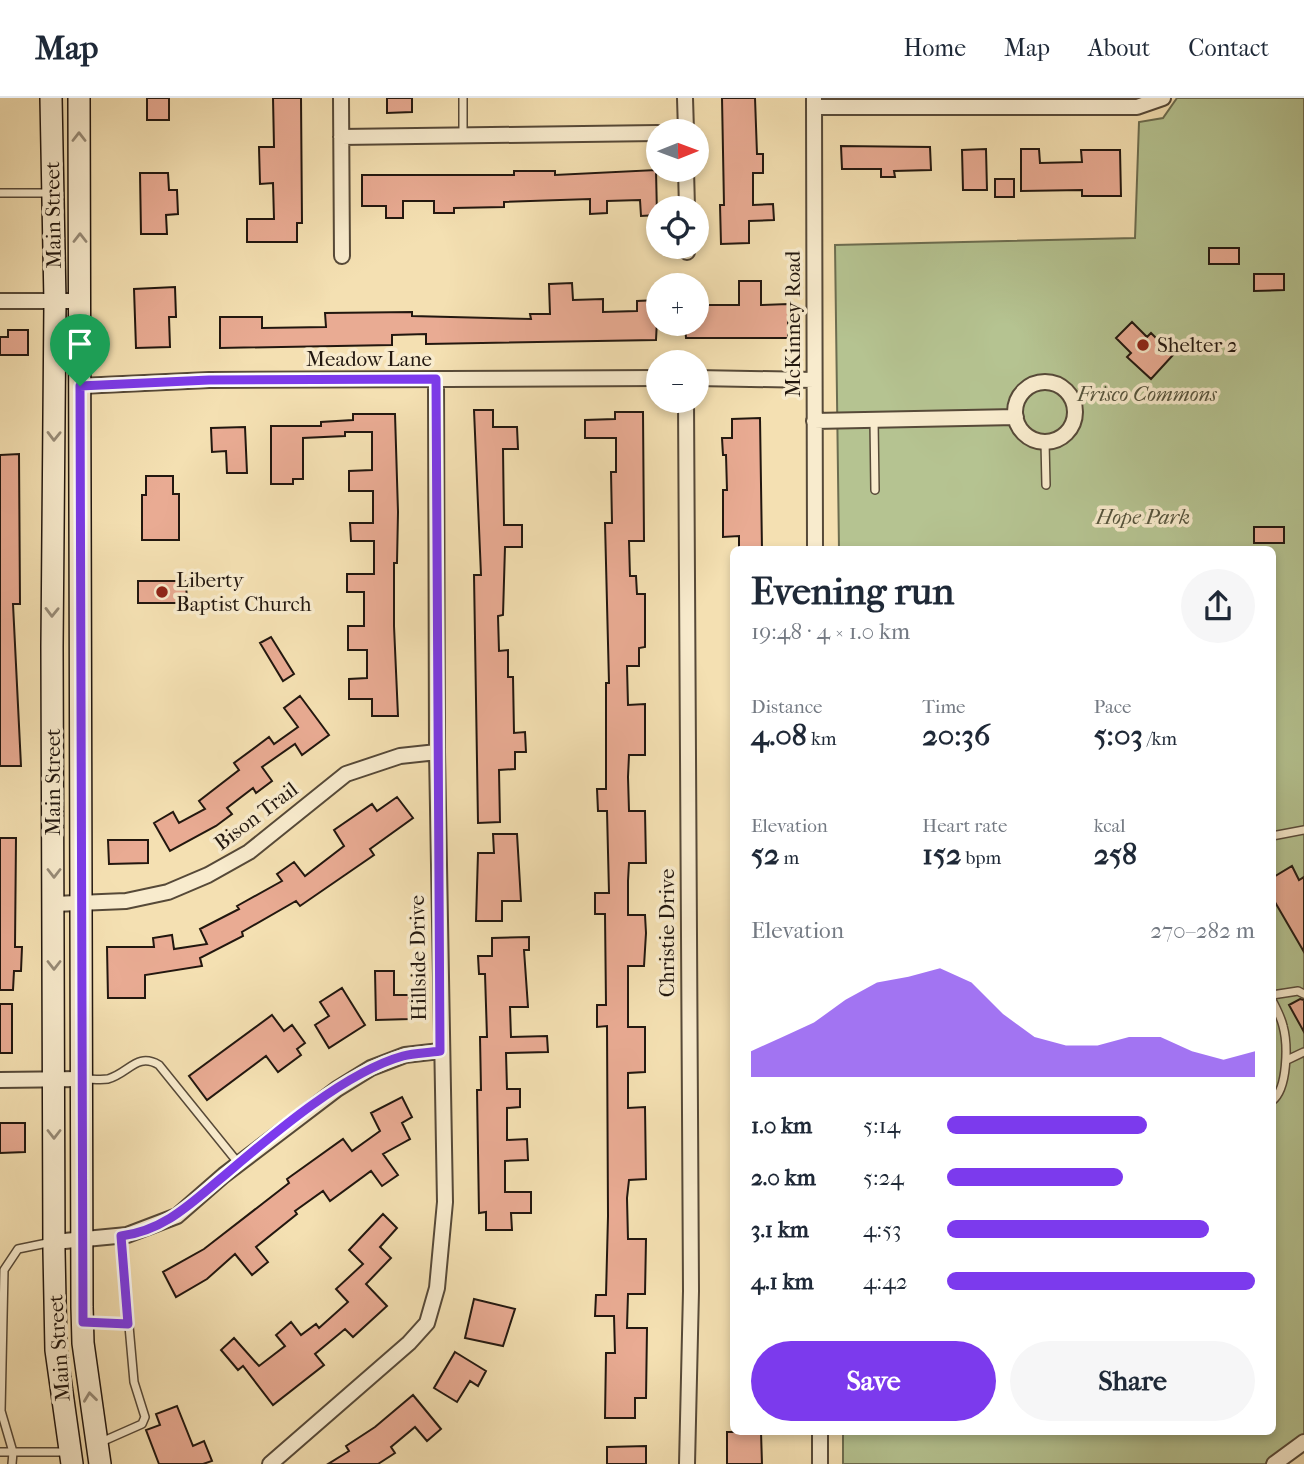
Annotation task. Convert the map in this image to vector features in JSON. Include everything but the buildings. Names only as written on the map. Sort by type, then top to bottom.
[{"type":"main road","name":"Main Street","points":[[51,98],[55,302],[52,647],[54,1242],[56,1350],[71,1458]]},
{"type":"main road","name":"Main Street","points":[[79,98],[83,1322],[98,1454]]},
{"type":"main road","points":[[52,647],[81,647]]},
{"type":"street","points":[[341,98],[342,256]]},
{"type":"street","points":[[685,98],[686,119]]},
{"type":"street","points":[[814,102],[1137,107],[1163,98]]},
{"type":"street","name":"McKinney Road","points":[[814,102],[815,546]]},
{"type":"street","points":[[341,137],[646,133]]},
{"type":"street","points":[[0,301],[81,302]]},
{"type":"street","name":"Meadow Lane","points":[[80,386],[209,380],[646,378]]},
{"type":"street","name":"Hillside Drive","points":[[270,1464],[386,1365],[427,1322],[437,1288],[445,1202],[440,1051],[436,379]]},
{"type":"street","points":[[709,379],[814,380]]},
{"type":"street","points":[[1046,382],[1066,391],[1074,404],[1072,426],[1062,437],[1045,442],[1027,435],[1016,416],[1017,402],[1032,385],[1046,382]]},
{"type":"street","name":"Christie Drive","points":[[686,413],[691,1277],[687,1464]]},
{"type":"street","points":[[814,421],[1016,416]]},
{"type":"street","name":"Bison Trail","points":[[54,904],[126,901],[168,892],[208,876],[249,852],[346,774],[400,756],[437,752]]},
{"type":"street","points":[[54,1242],[121,1236],[151,1229],[177,1216],[239,1164],[337,1089],[371,1068],[405,1055],[440,1051]]},
{"type":"street","points":[[0,1080],[81,1079]]},
{"type":"street","points":[[820,1435],[820,1464]]},
{"type":"street","points":[[1274,1464],[1304,1442]]},
{"type":"lane","points":[[463,98],[463,135]]},
{"type":"lane","points":[[0,193],[53,193]]},
{"type":"lane","points":[[874,420],[875,489]]},
{"type":"lane","points":[[1045,442],[1046,485]]},
{"type":"lane","points":[[1276,835],[1304,830]]},
{"type":"lane","points":[[1276,997],[1298,991],[1304,994]]},
{"type":"lane","points":[[1276,1008],[1283,1026],[1287,1060],[1276,1098]]},
{"type":"lane","points":[[1287,1060],[1304,1052]]},
{"type":"lane","points":[[81,1079],[109,1079],[141,1060],[150,1060],[159,1065],[239,1164]]},
{"type":"lane","points":[[98,1454],[142,1424],[145,1417],[134,1382],[121,1236]]},
{"type":"lane","points":[[12,1464],[13,1452],[1,1411],[4,1270],[18,1250],[54,1242]]},
{"type":"lane","points":[[83,1322],[128,1324]]},
{"type":"lane","points":[[0,1452],[71,1458]]},
{"type":"green space","name":"Frisco Commons","points":[[1177,98],[1304,98],[1304,1442],[1268,1464],[843,1464],[843,1435],[1276,1435],[1276,546],[839,546],[835,245],[1135,238],[1139,122],[1163,118]]},
{"type":"place","name":"Shelter 2","points":[[1143,345]]},
{"type":"place","name":"Liberty Baptist Church","points":[[162,592]]},
{"type":"route","points":[[436,379],[440,1051],[405,1055],[371,1068],[337,1089],[224,1175],[177,1216],[151,1229],[121,1236],[128,1324],[83,1322],[80,386],[209,380],[436,379]]},
{"type":"park label","name":"Hope Park","points":[[1143,517]]}]
